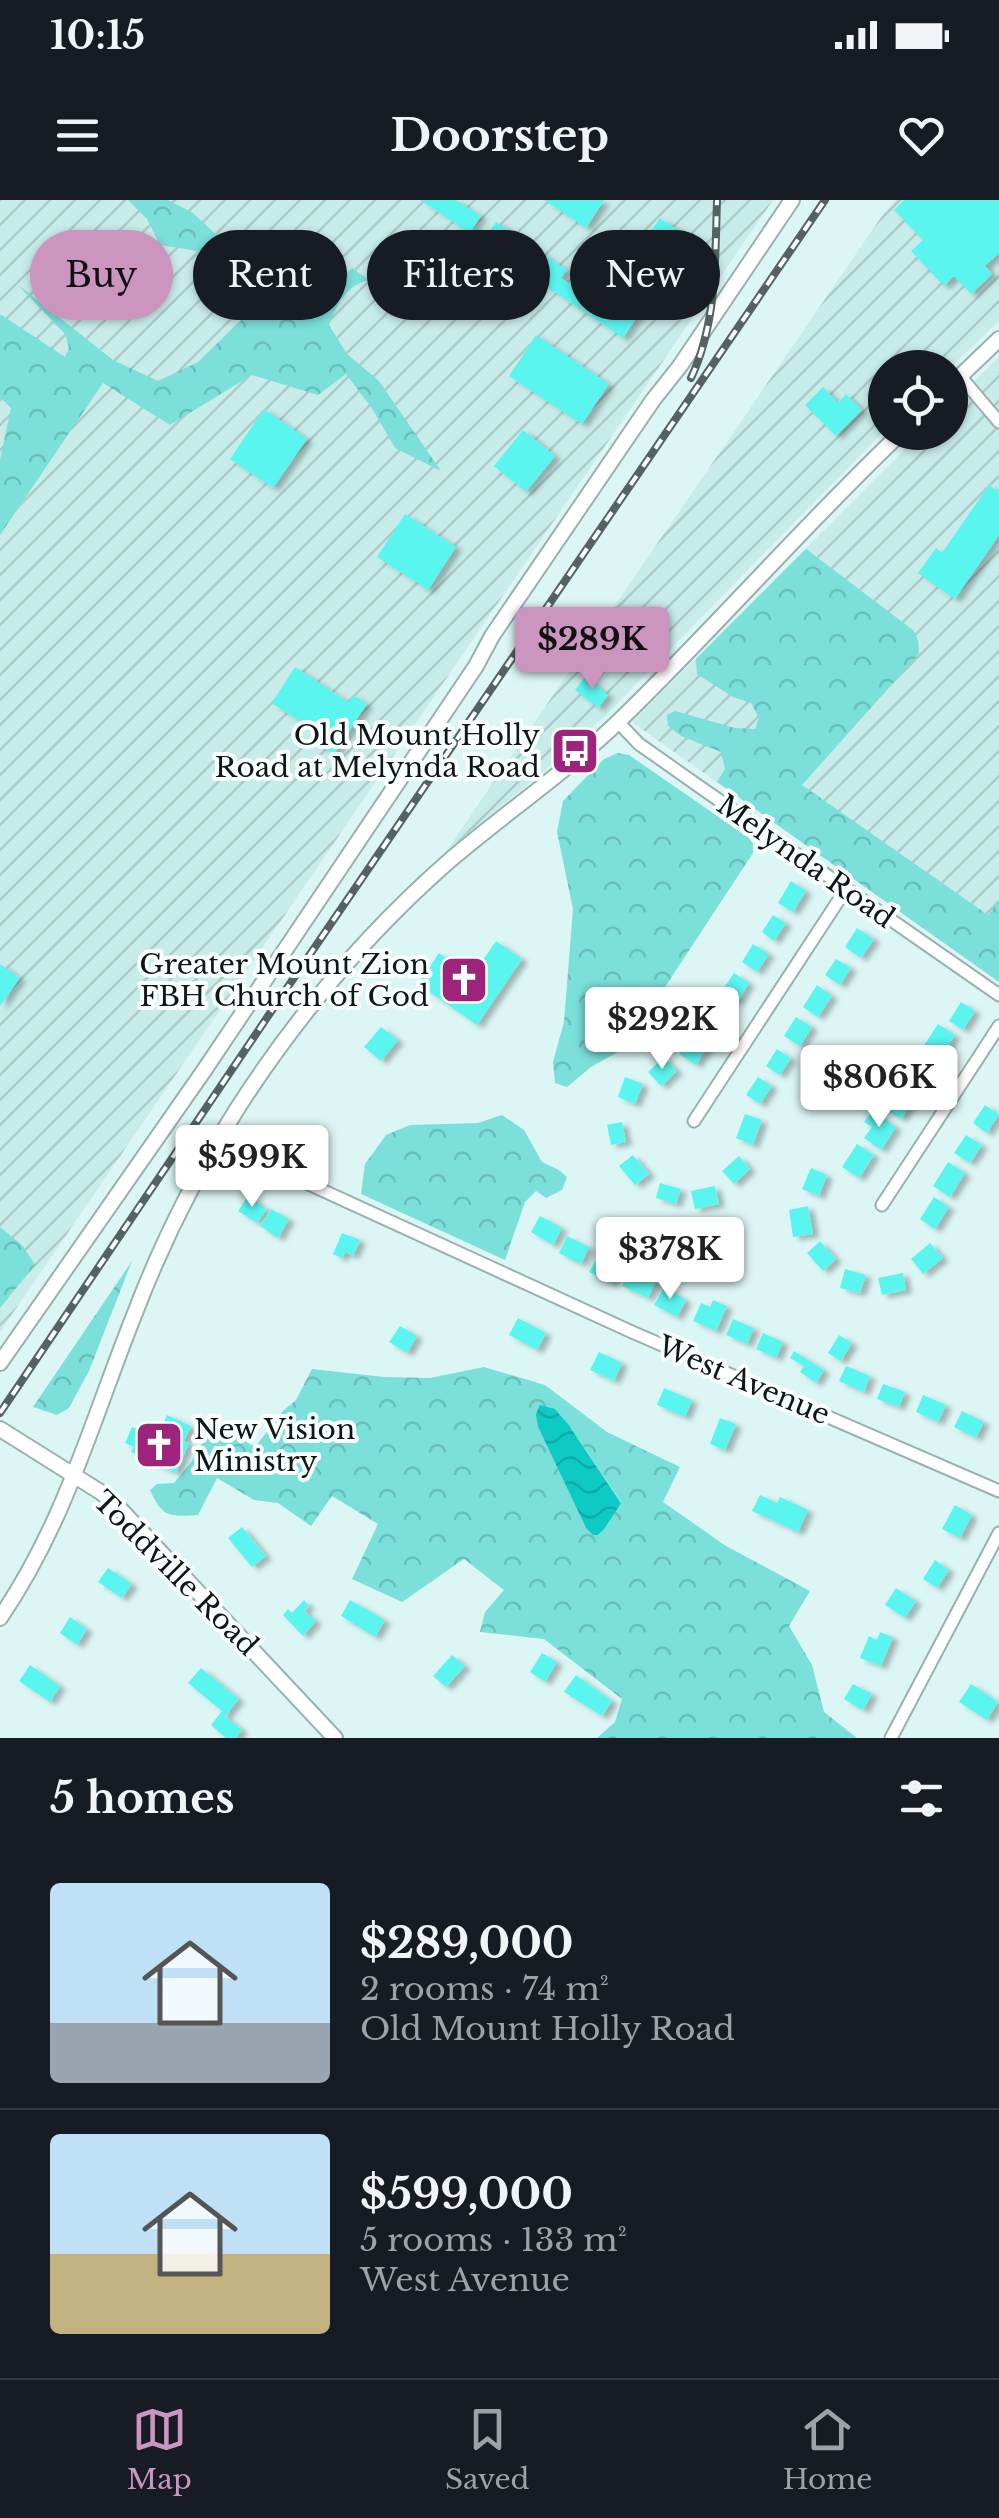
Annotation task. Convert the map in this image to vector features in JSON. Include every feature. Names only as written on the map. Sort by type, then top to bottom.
[{"type":"street","points":[[0,1362],[203,1072],[476,666],[492,636],[792,200]]},
{"type":"street","points":[[968,369],[999,340]]},
{"type":"street","points":[[968,393],[999,422]]},
{"type":"street","points":[[0,1618],[38,1558],[75,1476],[145,1286],[181,1210],[218,1142],[295,1024],[376,932],[451,860],[618,722],[884,450]]},
{"type":"street","name":"Melynda Road","points":[[618,722],[639,744],[999,995]]},
{"type":"street","points":[[694,1121],[846,888]]},
{"type":"street","points":[[882,1206],[999,1026]]},
{"type":"street","name":"West Avenue","points":[[218,1142],[632,1332],[999,1491]]},
{"type":"street","name":"Toddville Road","points":[[0,1428],[102,1493],[121,1510],[336,1738]]},
{"type":"street","points":[[891,1738],[999,1533]]},
{"type":"shaded area","points":[[0,200],[773,200],[720,278],[720,230],[570,230],[570,320],[691,320],[0,1332]]},
{"type":"shaded area","points":[[896,200],[999,200],[999,321],[968,351],[868,350],[868,447],[606,715],[447,850]]},
{"type":"shaded area","points":[[999,357],[999,982],[632,722],[904,450],[968,450],[968,387]]},
{"type":"green space","points":[[128,200],[168,200],[193,213],[211,230],[193,230],[193,250],[173,247],[173,230],[152,230]]},
{"type":"green space","points":[[352,268],[367,281],[348,291],[347,273]]},
{"type":"green space","points":[[0,314],[65,357],[69,348],[65,334],[52,320],[62,320],[113,360],[158,381],[198,362],[241,320],[331,320],[329,325],[347,354],[379,381],[441,471],[395,448],[346,374],[318,395],[252,375],[170,425],[103,383],[0,535],[0,460],[11,408],[0,397]]},
{"type":"green space","points":[[806,549],[913,630],[919,654],[802,785],[988,915],[999,900],[999,982],[717,782],[725,769],[721,752],[681,736],[668,726],[667,715],[675,711],[735,728],[755,729],[759,718],[751,703],[733,697],[697,674],[696,659]]},
{"type":"green space","points":[[618,753],[629,755],[749,838],[753,853],[625,1048],[591,1067],[567,1087],[555,1083],[553,1062],[564,1022],[573,909],[557,832],[563,801],[604,759]]},
{"type":"green space","points":[[502,1115],[524,1130],[542,1162],[567,1177],[562,1190],[546,1198],[536,1191],[525,1202],[505,1260],[361,1194],[365,1164],[386,1135],[410,1125],[478,1123]]},
{"type":"green space","points":[[0,1227],[23,1246],[35,1265],[0,1308]]},
{"type":"green space","points":[[132,1261],[89,1371],[69,1408],[57,1415],[33,1407]]},
{"type":"green space","points":[[484,1367],[545,1385],[607,1432],[680,1467],[663,1502],[726,1546],[810,1591],[789,1626],[812,1665],[824,1712],[857,1738],[597,1738],[615,1722],[622,1699],[544,1639],[480,1632],[485,1612],[504,1590],[464,1559],[402,1602],[352,1579],[378,1524],[332,1496],[311,1526],[278,1503],[254,1500],[217,1478],[198,1515],[168,1513],[158,1506],[150,1490],[157,1484],[174,1483],[207,1435],[221,1426],[255,1447],[296,1400],[312,1369],[430,1378]],"holes":[[[555,1409],[621,1502],[586,1528],[538,1427]]]},
{"type":"water","points":[[540,1405],[555,1409],[568,1424],[621,1503],[598,1535],[586,1528],[538,1427],[536,1414]]},
{"type":"building","points":[[420,200],[456,200],[481,216],[472,230],[465,230]]},
{"type":"building","points":[[544,200],[604,200],[586,228]]},
{"type":"building","points":[[904,200],[999,200],[999,253],[985,266],[992,274],[971,294],[954,276],[944,286],[911,251],[923,240],[894,210]]},
{"type":"building","points":[[660,218],[678,230],[652,230]]},
{"type":"building","points":[[496,222],[508,230],[491,230]]},
{"type":"building","points":[[550,259],[567,270],[561,278],[570,284],[570,302],[550,289]]},
{"type":"building","points":[[596,320],[635,320],[623,338]]},
{"type":"building","points":[[536,335],[609,384],[582,424],[509,376]]},
{"type":"building","points":[[823,387],[838,403],[846,394],[862,410],[836,436],[805,405]]},
{"type":"building","points":[[264,409],[307,439],[273,488],[230,459]]},
{"type":"building","points":[[523,430],[555,456],[526,492],[494,466]]},
{"type":"building","points":[[989,485],[999,492],[999,535],[955,599],[918,573],[936,548],[942,553]]},
{"type":"building","points":[[405,514],[456,547],[428,590],[377,557]]},
{"type":"building","points":[[648,627],[662,640],[650,653],[636,640]]},
{"type":"building","points":[[295,667],[348,702],[353,695],[367,704],[334,754],[319,745],[324,737],[272,703]]},
{"type":"building","points":[[585,677],[608,695],[598,708],[575,690]]},
{"type":"building","points":[[791,881],[806,891],[793,912],[778,903]]},
{"type":"building","points":[[773,915],[786,923],[774,941],[762,932]]},
{"type":"building","points":[[857,928],[874,939],[861,958],[845,947]]},
{"type":"building","name":"Greater Mount Zion FBH Church of God","points":[[496,941],[522,959],[477,1025],[418,984],[439,953],[472,976]]},
{"type":"building","points":[[753,944],[769,954],[757,972],[742,962]]},
{"type":"building","points":[[836,959],[851,968],[840,985],[825,975]]},
{"type":"building","points":[[0,964],[20,978],[0,1006]]},
{"type":"building","points":[[734,973],[749,983],[737,1003],[721,992]]},
{"type":"building","points":[[817,985],[832,996],[818,1017],[803,1007]]},
{"type":"building","points":[[961,1002],[975,1011],[963,1030],[949,1021]]},
{"type":"building","points":[[712,1008],[725,1017],[714,1034],[701,1025]]},
{"type":"building","points":[[796,1017],[812,1027],[800,1046],[784,1036]]},
{"type":"building","points":[[938,1024],[955,1035],[940,1058],[923,1047]]},
{"type":"building","points":[[381,1027],[398,1040],[381,1061],[364,1047]]},
{"type":"building","points":[[693,1032],[710,1043],[696,1065],[679,1054]]},
{"type":"building","points":[[777,1049],[791,1058],[780,1075],[766,1066]]},
{"type":"building","points":[[918,1055],[936,1066],[923,1086],[905,1075]]},
{"type":"building","points":[[664,1057],[677,1071],[661,1086],[648,1072]]},
{"type":"building","points":[[625,1077],[643,1084],[635,1104],[618,1097]]},
{"type":"building","points":[[758,1077],[772,1086],[760,1104],[746,1095]]},
{"type":"building","points":[[898,1084],[916,1096],[901,1119],[883,1108]]},
{"type":"building","points":[[985,1105],[999,1114],[987,1133],[973,1123]]},
{"type":"building","points":[[872,1111],[896,1127],[881,1150],[864,1138],[872,1127],[864,1122]]},
{"type":"building","points":[[745,1114],[762,1120],[753,1145],[736,1138]]},
{"type":"building","points":[[622,1122],[626,1142],[611,1145],[607,1125]]},
{"type":"building","points":[[966,1135],[982,1145],[970,1163],[954,1153]]},
{"type":"building","points":[[857,1144],[874,1155],[859,1178],[842,1167]]},
{"type":"building","points":[[633,1155],[649,1174],[635,1185],[619,1166]]},
{"type":"building","points":[[739,1156],[750,1169],[734,1184],[722,1171]]},
{"type":"building","points":[[948,1162],[965,1173],[950,1197],[933,1186]]},
{"type":"building","points":[[811,1168],[827,1175],[819,1196],[802,1189]]},
{"type":"building","points":[[660,1183],[681,1189],[676,1204],[656,1198]]},
{"type":"building","points":[[715,1186],[719,1204],[695,1209],[691,1191]]},
{"type":"building","points":[[248,1196],[267,1209],[257,1223],[238,1211]]},
{"type":"building","points":[[934,1197],[949,1207],[935,1229],[920,1219]]},
{"type":"building","points":[[808,1206],[813,1234],[793,1237],[789,1210]]},
{"type":"building","points":[[271,1209],[289,1219],[278,1238],[260,1226]]},
{"type":"building","points":[[540,1216],[562,1228],[553,1245],[531,1232]]},
{"type":"building","points":[[342,1233],[360,1240],[353,1256],[345,1252],[342,1258],[333,1254]]},
{"type":"building","points":[[567,1236],[589,1247],[581,1264],[559,1253]]},
{"type":"building","points":[[820,1241],[836,1259],[823,1271],[807,1253]]},
{"type":"building","points":[[930,1243],[943,1258],[923,1274],[911,1259]]},
{"type":"building","points":[[599,1255],[621,1268],[611,1284],[589,1272]]},
{"type":"building","points":[[630,1268],[656,1280],[648,1298],[622,1286]]},
{"type":"building","points":[[845,1269],[866,1275],[860,1293],[840,1288]]},
{"type":"building","points":[[903,1273],[906,1290],[882,1295],[878,1278]]},
{"type":"building","points":[[664,1287],[686,1300],[677,1317],[654,1305]]},
{"type":"building","points":[[713,1300],[727,1306],[716,1331],[693,1321],[701,1303],[710,1307]]},
{"type":"building","points":[[518,1318],[546,1333],[537,1350],[509,1335]]},
{"type":"building","points":[[733,1319],[754,1328],[747,1344],[726,1335]]},
{"type":"building","points":[[400,1326],[417,1336],[407,1353],[389,1342]]},
{"type":"building","points":[[763,1333],[783,1342],[776,1358],[756,1349]]},
{"type":"building","points":[[839,1335],[852,1343],[841,1361],[828,1353]]},
{"type":"building","points":[[794,1351],[824,1370],[816,1383],[800,1372],[804,1366],[790,1358]]},
{"type":"building","points":[[599,1352],[622,1363],[614,1381],[590,1370]]},
{"type":"building","points":[[846,1366],[870,1376],[864,1392],[839,1381]]},
{"type":"building","points":[[883,1384],[905,1392],[899,1407],[877,1399]]},
{"type":"building","points":[[664,1388],[692,1400],[685,1417],[657,1405]]},
{"type":"building","points":[[923,1395],[946,1405],[938,1422],[916,1412]]},
{"type":"building","points":[[962,1411],[984,1422],[976,1438],[954,1427]]},
{"type":"building","name":"New Vision Ministry","points":[[167,1415],[191,1426],[184,1441],[189,1443],[176,1473],[131,1452],[134,1447],[125,1443],[132,1427],[140,1430],[143,1424],[160,1432]]},
{"type":"building","points":[[720,1418],[736,1424],[725,1450],[710,1444]]},
{"type":"building","points":[[760,1495],[777,1503],[780,1497],[808,1510],[798,1532],[752,1511]]},
{"type":"building","points":[[955,1505],[972,1515],[960,1538],[942,1529]]},
{"type":"building","points":[[242,1527],[266,1556],[252,1567],[228,1538]]},
{"type":"building","points":[[935,1560],[949,1570],[937,1588],[923,1579]]},
{"type":"building","points":[[108,1568],[132,1584],[122,1598],[98,1582]]},
{"type":"building","points":[[896,1588],[916,1601],[905,1618],[885,1605]]},
{"type":"building","points":[[304,1600],[309,1605],[304,1611],[316,1621],[303,1636],[283,1615],[288,1609],[292,1613]]},
{"type":"building","points":[[350,1600],[385,1620],[375,1637],[341,1616]]},
{"type":"building","points":[[70,1617],[87,1629],[77,1645],[60,1633]]},
{"type":"building","points":[[880,1632],[893,1637],[881,1666],[860,1658],[869,1636],[877,1640]]},
{"type":"building","points":[[542,1653],[557,1662],[545,1682],[530,1672]]},
{"type":"building","points":[[452,1655],[465,1666],[446,1687],[433,1676]]},
{"type":"building","points":[[30,1665],[60,1686],[50,1702],[19,1681]]},
{"type":"building","points":[[201,1668],[239,1699],[225,1716],[242,1730],[236,1738],[226,1738],[211,1725],[222,1711],[188,1683]]},
{"type":"building","points":[[576,1675],[612,1701],[602,1716],[564,1692]]},
{"type":"building","points":[[853,1684],[872,1694],[863,1710],[844,1699]]},
{"type":"building","points":[[971,1684],[998,1702],[987,1720],[959,1702]]},
{"type":"railway","points":[[691,378],[710,313],[717,200]]},
{"type":"railway","points":[[0,1413],[825,200]]},
{"type":"place","name":"Old Mount Holly Road at Melynda Road","points":[[575,751]]},
{"type":"place","name":"Greater Mount Zion FBH Church of God","points":[[464,980]]},
{"type":"place","name":"New Vision Ministry","points":[[159,1445]]}]
